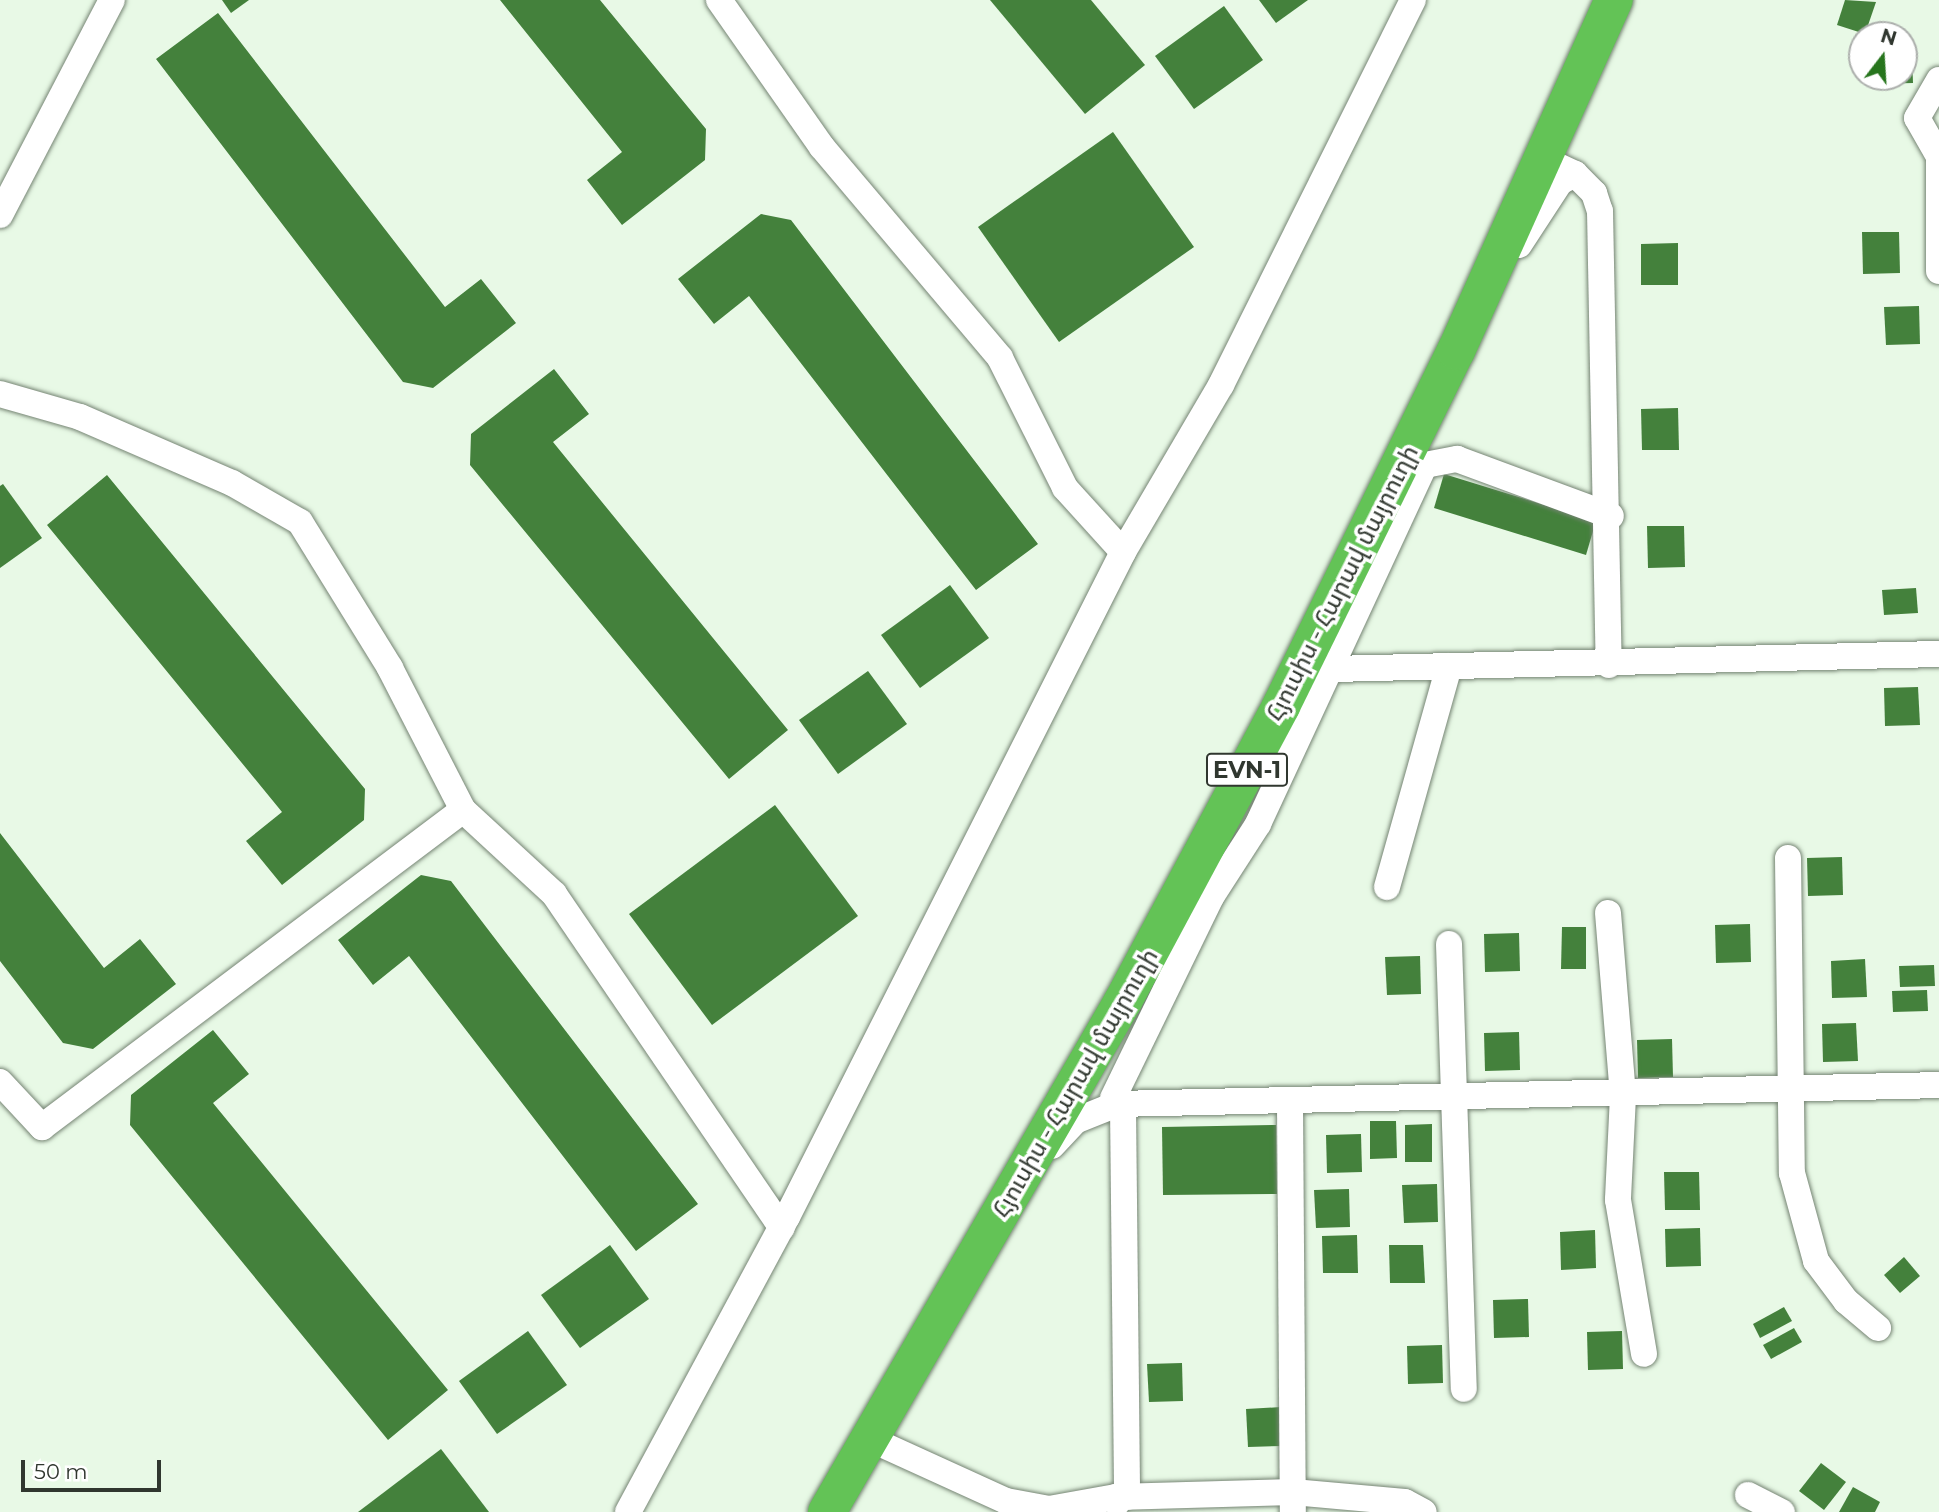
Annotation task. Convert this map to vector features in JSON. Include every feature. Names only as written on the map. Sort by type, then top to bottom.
[{"type":"highway","name":"Հյուսիս - Հարավ մայրուղի","points":[[802,1512],[1075,1037],[1266,683],[1371,474],[1590,0]]},
{"type":"highway","name":"Հյուսիս - Հարավ մայրուղի","points":[[827,1512],[1123,1001],[1299,671],[1491,276],[1559,167],[1614,0]]},
{"type":"street","points":[[0,215],[112,0]]},
{"type":"street","points":[[719,0],[822,147],[1000,358],[1066,488],[1123,552]]},
{"type":"street","points":[[628,1512],[782,1228],[1123,552],[1221,385],[1413,0]]},
{"type":"street","points":[[1939,80],[1917,118],[1938,153],[1939,271]]},
{"type":"street","points":[[1559,167],[1594,193],[1600,211],[1611,516],[1609,664]]},
{"type":"street","points":[[0,394],[80,417],[232,483],[299,522],[390,667],[463,810],[554,894],[782,1228]]},
{"type":"street","points":[[1120,1502],[1118,1103],[1211,897],[1258,824],[1333,669],[1425,465],[1457,459],[1611,516]]},
{"type":"street","points":[[1333,669],[1609,664],[1939,653]]},
{"type":"street","points":[[1387,887],[1449,667]]},
{"type":"street","points":[[0,1082],[42,1127],[463,810]]},
{"type":"street","points":[[1788,858],[1794,1090],[1792,1173],[1816,1261],[1846,1301],[1878,1328]]},
{"type":"street","points":[[1608,914],[1623,1096],[1618,1200],[1644,1354]]},
{"type":"street","points":[[1449,944],[1464,1390]]},
{"type":"street","points":[[1118,1103],[1101,1077],[1123,1001]]},
{"type":"street","points":[[1019,1182],[1075,1121],[1118,1103],[1290,1104],[1939,1085]]},
{"type":"street","points":[[1290,1104],[1293,1502]]},
{"type":"street","points":[[870,1439],[1006,1501],[1049,1509],[1120,1502],[1405,1502],[1424,1512]]},
{"type":"street","points":[[1748,1495],[1782,1512]]},
{"type":"building","points":[[222,0],[249,0],[231,13]]},
{"type":"building","points":[[500,0],[600,0],[706,129],[705,160],[622,225],[587,180],[622,152]]},
{"type":"building","points":[[990,0],[1091,0],[1145,65],[1085,114]]},
{"type":"building","points":[[1259,0],[1308,0],[1276,23]]},
{"type":"building","points":[[1845,0],[1876,2],[1869,21],[1848,21],[1848,29],[1837,25]]},
{"type":"building","points":[[1224,6],[1263,60],[1194,109],[1155,56]]},
{"type":"building","points":[[218,13],[445,307],[481,279],[516,323],[433,388],[403,382],[156,59]]},
{"type":"building","points":[[1113,132],[1194,247],[1059,342],[978,227]]},
{"type":"building","points":[[761,214],[791,220],[1038,544],[976,590],[749,296],[714,324],[678,279]]},
{"type":"building","points":[[1862,232],[1899,232],[1900,273],[1863,274]]},
{"type":"building","points":[[1678,243],[1678,285],[1641,285],[1641,244]]},
{"type":"building","points":[[1919,306],[1920,344],[1886,345],[1884,307]]},
{"type":"building","points":[[554,369],[589,414],[553,442],[788,730],[729,779],[470,465],[471,434]]},
{"type":"building","points":[[1678,408],[1679,450],[1642,450],[1641,409]]},
{"type":"building","points":[[1444,474],[1596,521],[1586,555],[1434,508]]},
{"type":"building","points":[[107,475],[365,789],[364,820],[282,885],[246,841],[282,812],[47,525]]},
{"type":"building","points":[[3,484],[42,538],[0,568],[0,486]]},
{"type":"building","points":[[1647,526],[1684,526],[1685,567],[1648,568]]},
{"type":"building","points":[[950,585],[989,638],[920,688],[881,635]]},
{"type":"building","points":[[1916,588],[1918,613],[1884,615],[1882,590]]},
{"type":"building","points":[[868,671],[907,724],[838,774],[799,720]]},
{"type":"building","points":[[1918,687],[1920,725],[1885,726],[1884,688]]},
{"type":"building","points":[[775,805],[858,916],[712,1025],[629,914]]},
{"type":"building","points":[[0,833],[104,968],[140,939],[176,984],[93,1049],[63,1043],[0,961]]},
{"type":"building","points":[[1842,857],[1843,895],[1808,896],[1807,858]]},
{"type":"building","points":[[421,875],[451,881],[698,1204],[636,1251],[409,956],[373,985],[338,940]]},
{"type":"building","points":[[1750,924],[1751,962],[1716,963],[1715,925]]},
{"type":"building","points":[[1562,927],[1586,927],[1586,969],[1561,969]]},
{"type":"building","points":[[1519,933],[1520,971],[1485,972],[1484,934]]},
{"type":"building","points":[[1420,956],[1421,994],[1387,995],[1385,957]]},
{"type":"building","points":[[1865,959],[1867,997],[1832,998],[1831,961]]},
{"type":"building","points":[[1934,965],[1935,986],[1900,987],[1899,966]]},
{"type":"building","points":[[1927,990],[1928,1011],[1893,1012],[1892,991]]},
{"type":"building","points":[[1856,1023],[1858,1061],[1823,1062],[1822,1024]]},
{"type":"building","points":[[213,1030],[249,1074],[213,1103],[448,1390],[388,1440],[130,1125],[131,1095]]},
{"type":"building","points":[[1519,1032],[1520,1070],[1485,1071],[1484,1033]]},
{"type":"building","points":[[1672,1039],[1673,1077],[1638,1078],[1637,1040]]},
{"type":"building","points":[[1370,1121],[1396,1121],[1397,1158],[1370,1159]]},
{"type":"building","points":[[1432,1124],[1432,1162],[1405,1162],[1405,1125]]},
{"type":"building","points":[[1276,1125],[1277,1194],[1163,1195],[1162,1127]]},
{"type":"building","points":[[1361,1134],[1362,1172],[1327,1173],[1326,1135]]},
{"type":"building","points":[[1664,1172],[1699,1172],[1700,1210],[1665,1210]]},
{"type":"building","points":[[1437,1184],[1438,1222],[1404,1223],[1402,1185]]},
{"type":"building","points":[[1349,1189],[1350,1227],[1316,1228],[1314,1190]]},
{"type":"building","points":[[1700,1228],[1701,1266],[1666,1267],[1665,1229]]},
{"type":"building","points":[[1595,1230],[1596,1268],[1561,1270],[1560,1232]]},
{"type":"building","points":[[1357,1235],[1358,1273],[1323,1273],[1322,1236]]},
{"type":"building","points":[[610,1245],[649,1299],[580,1348],[541,1295]]},
{"type":"building","points":[[1389,1245],[1423,1245],[1425,1283],[1390,1283]]},
{"type":"building","points":[[1904,1257],[1920,1276],[1900,1293],[1884,1275]]},
{"type":"building","points":[[1528,1299],[1529,1337],[1494,1338],[1493,1300]]},
{"type":"building","points":[[1784,1307],[1792,1321],[1760,1338],[1753,1324]]},
{"type":"building","points":[[1794,1328],[1802,1342],[1771,1359],[1763,1345]]},
{"type":"building","points":[[528,1331],[567,1385],[497,1434],[459,1381]]},
{"type":"building","points":[[1622,1331],[1623,1369],[1588,1370],[1587,1332]]},
{"type":"building","points":[[1442,1345],[1443,1383],[1408,1384],[1407,1346]]},
{"type":"building","points":[[1182,1363],[1183,1401],[1149,1402],[1147,1364]]},
{"type":"building","points":[[1281,1407],[1283,1446],[1248,1447],[1246,1409]]},
{"type":"building","points":[[441,1449],[489,1512],[358,1512]]},
{"type":"building","points":[[1821,1463],[1846,1482],[1824,1510],[1799,1491]]},
{"type":"building","points":[[1853,1487],[1880,1502],[1875,1512],[1839,1512]]}]
